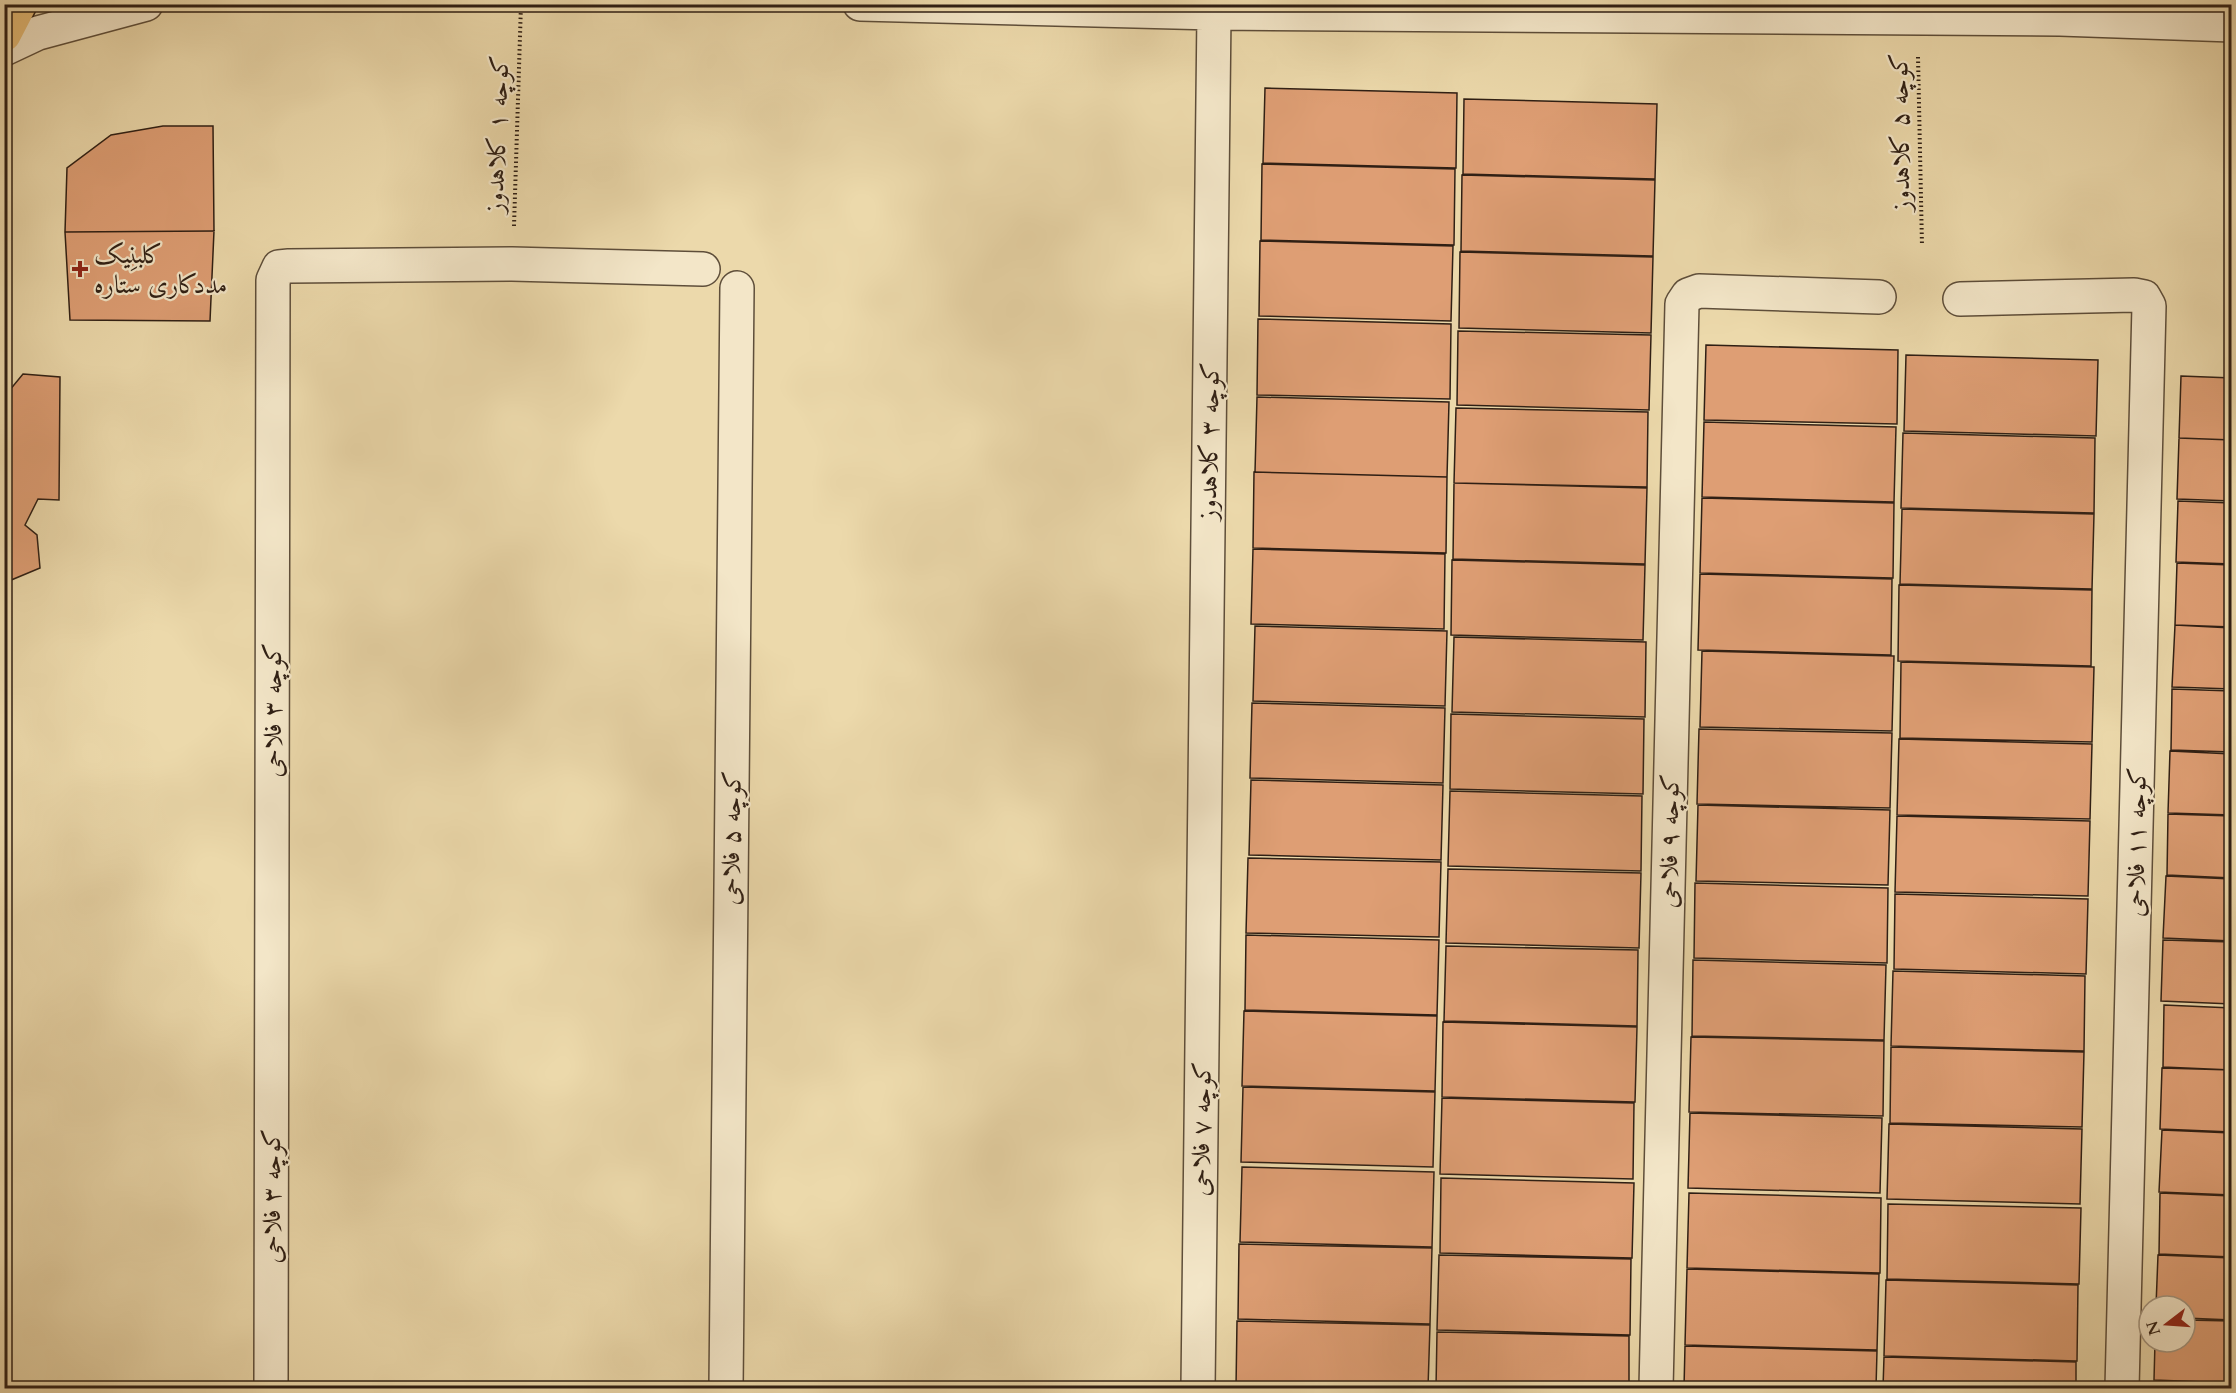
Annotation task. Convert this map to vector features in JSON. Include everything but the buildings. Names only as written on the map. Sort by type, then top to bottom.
[{"type":"main road","points":[[4,35],[20,4]]},
{"type":"street","points":[[4,49],[38,33],[146,4]]},
{"type":"street","points":[[860,4],[1129,7],[1214,13],[1584,10],[1918,18],[2060,12],[2232,25]]},
{"type":"street","name":"کوچه ۳ کلاهدوز","points":[[1204,870],[1214,13]]},
{"type":"street","points":[[512,264],[703,269]]},
{"type":"street","name":"کوچه ۳ فلاحی","points":[[271,1389],[273,280],[279,267],[289,266],[512,264]]},
{"type":"street","name":"کوچه ۵ فلاحی","points":[[726,1389],[736,288]]},
{"type":"street","name":"کوچه ۹ فلاحی","points":[[1656,1389],[1682,304],[1688,295],[1700,291],[1879,297]]},
{"type":"street","name":"کوچه ۱۱ فلاحی","points":[[1960,299],[2134,295],[2144,297],[2149,306],[2121,1389]]},
{"type":"street","name":"کوچه ۷ فلاحی","points":[[1198,1389],[1204,870]]},
{"type":"path","name":"کوچه ۱ کلاهدوز","points":[[512,264],[522,4]]},
{"type":"path","name":"کوچه ۵ کلاهدوز","points":[[1918,18],[1922,246]]},
{"type":"place","name":"کلینیک مددکاری سَتاره","points":[[80,269]]}]
